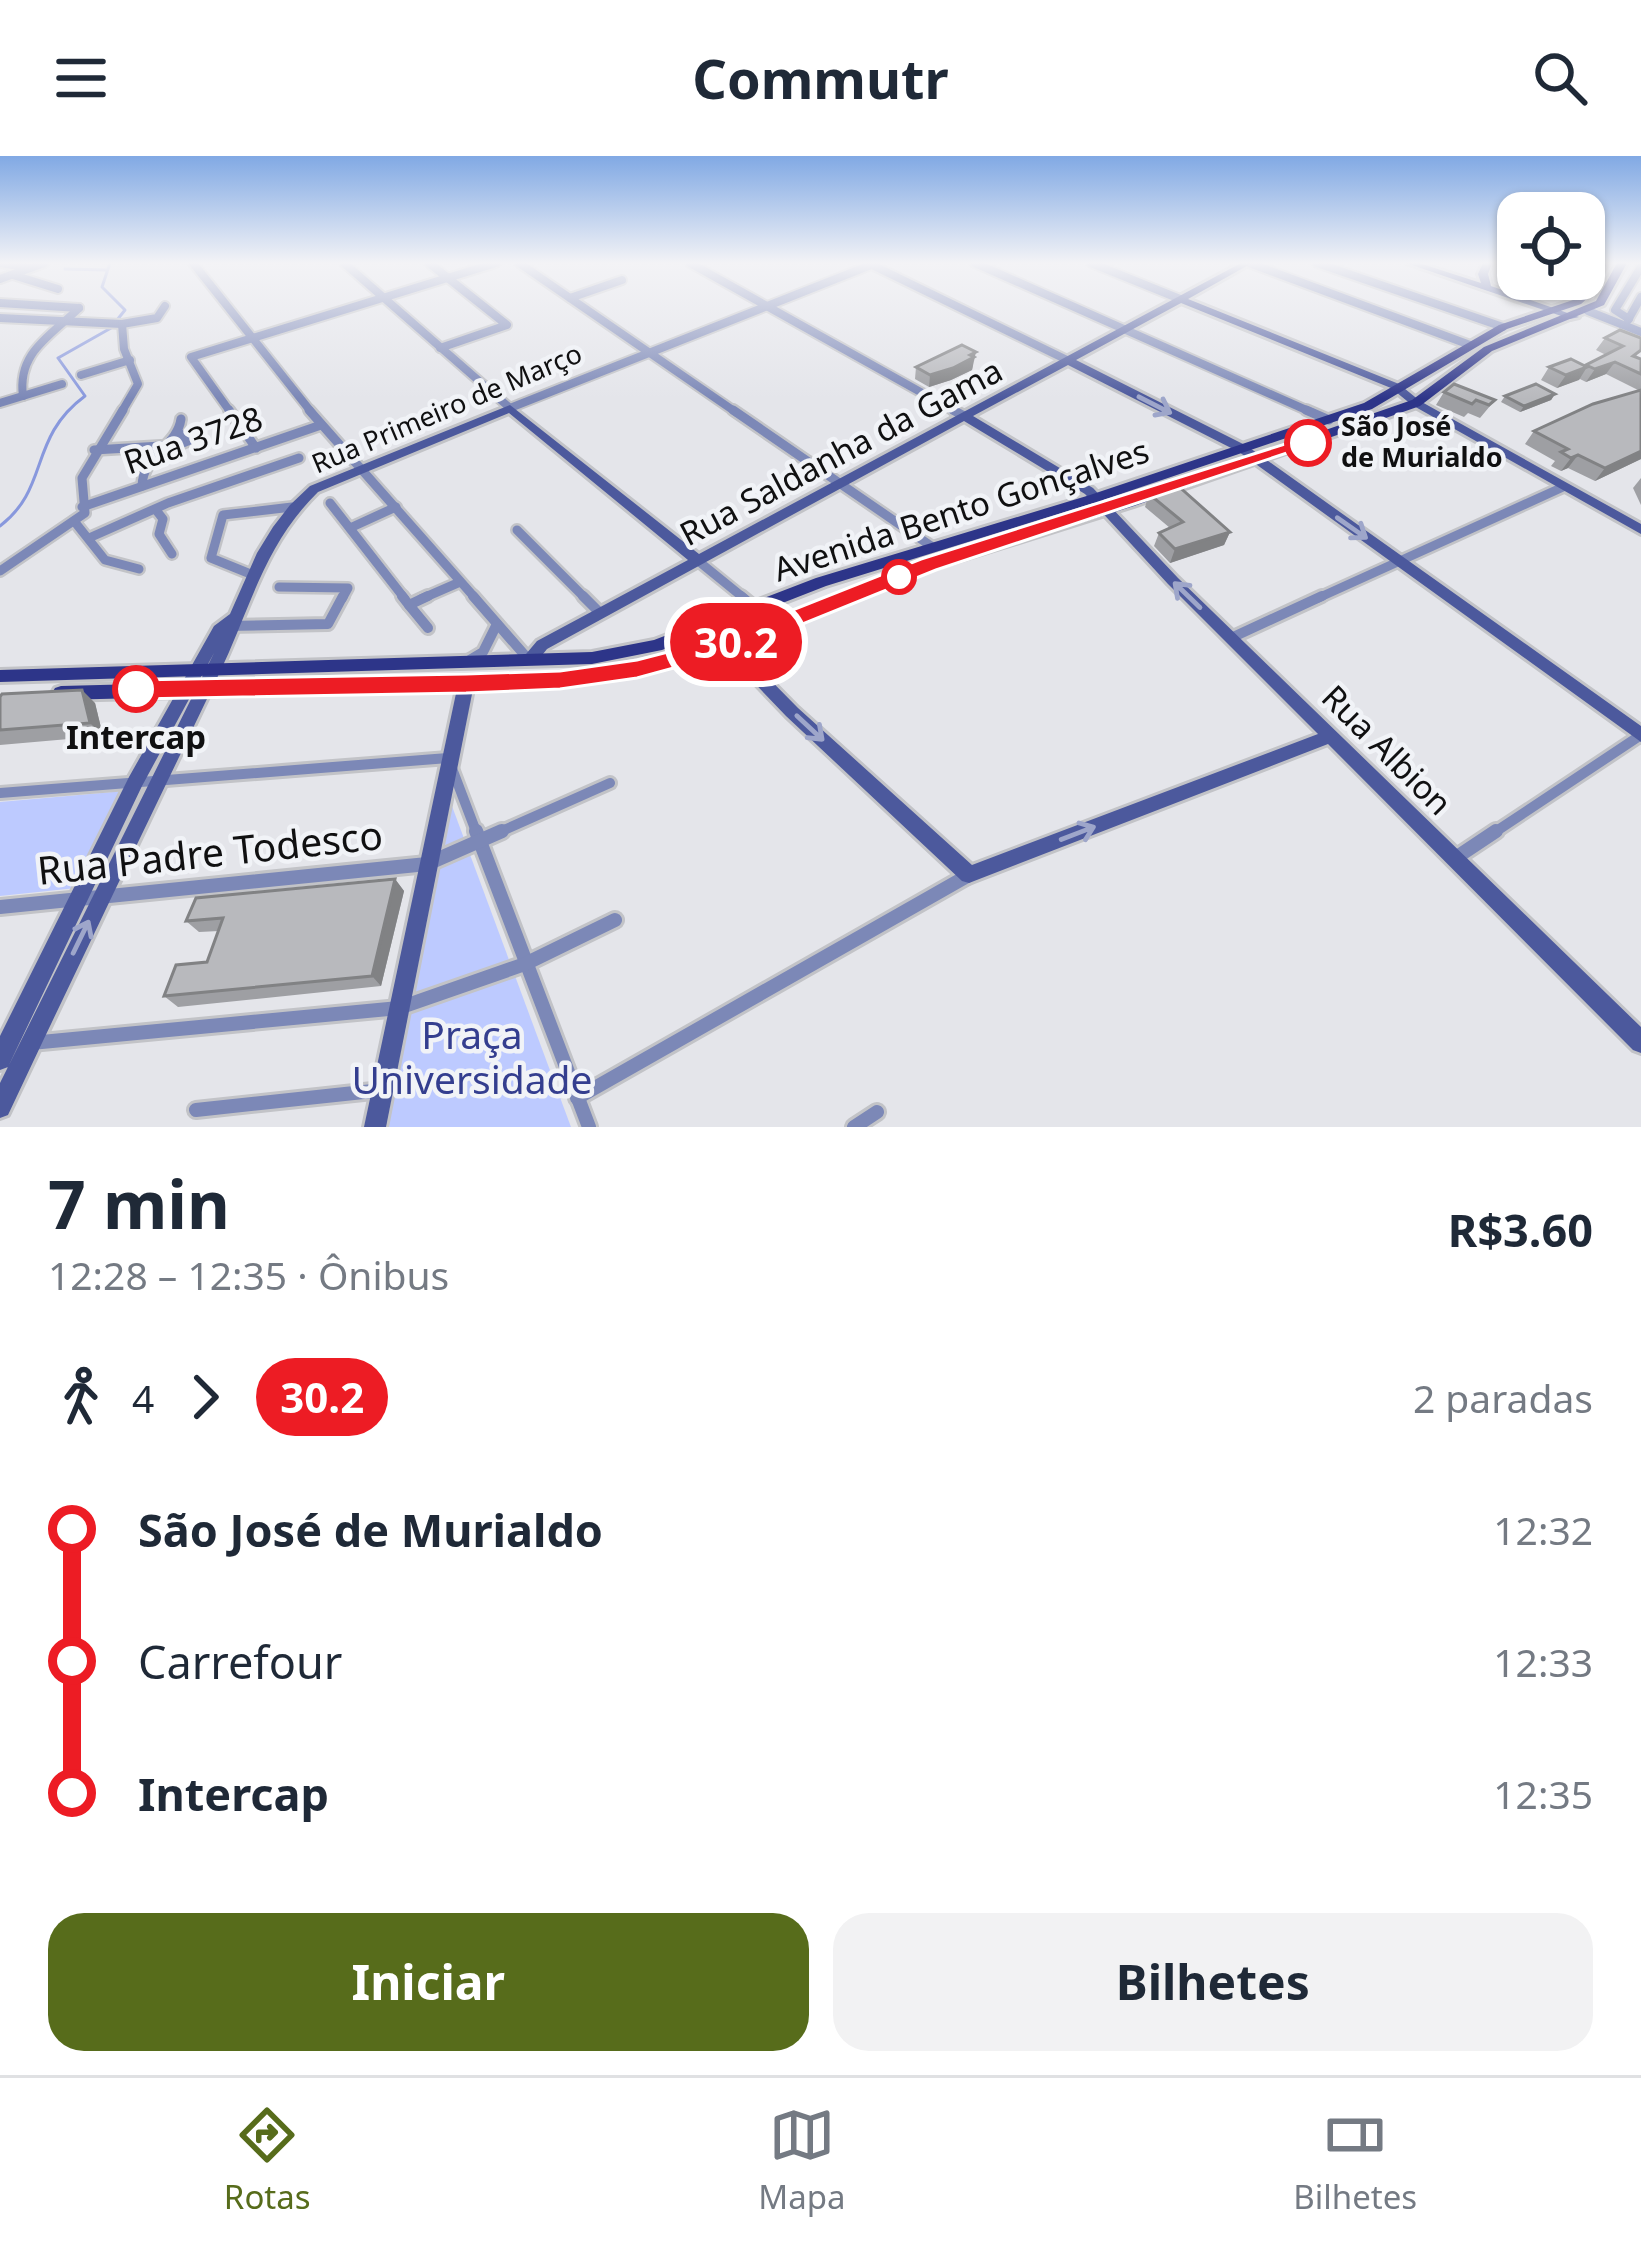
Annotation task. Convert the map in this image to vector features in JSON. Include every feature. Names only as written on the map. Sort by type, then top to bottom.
[{"type":"main road","name":"Avenida Bento Gonçalves","points":[[0,676],[466,684],[560,680],[637,669],[728,645],[928,565],[1329,420],[1402,389],[1503,327],[1561,308]]},
{"type":"main road","name":"Avenida Bento Gonçalves","points":[[0,697],[201,678],[592,658],[656,646],[821,582],[931,546],[1256,461],[1416,403],[1488,349],[1592,308]]},
{"type":"street","points":[[23,396],[17,372],[22,360],[79,308]]},
{"type":"street","points":[[0,318],[122,324],[157,318],[163,308]]},
{"type":"street","points":[[227,308],[321,425],[529,660]]},
{"type":"street","points":[[256,448],[191,357],[339,308]]},
{"type":"street","points":[[394,308],[758,610],[731,630],[728,645],[792,712],[969,875]]},
{"type":"street","points":[[440,348],[507,325],[486,308]]},
{"type":"street","points":[[585,308],[931,546]]},
{"type":"street","name":"Rua Primeiro de Março","points":[[201,678],[292,507],[314,489],[760,308]]},
{"type":"street","points":[[770,308],[964,416]]},
{"type":"street","points":[[961,308],[1243,449],[1641,735],[1454,859]]},
{"type":"street","points":[[1076,308],[1329,420]]},
{"type":"street","name":"Rua Saldanha da Gama","points":[[529,660],[542,646],[600,613],[1163,308]]},
{"type":"street","points":[[1203,308],[1402,389],[1416,403],[1641,530]]},
{"type":"street","points":[[1371,308],[1470,345]]},
{"type":"street","points":[[1449,308],[1503,327]]},
{"type":"street","points":[[1548,308],[1574,317]]},
{"type":"street","points":[[1594,308],[1641,330]]},
{"type":"street","points":[[1594,308],[1641,330]]},
{"type":"street","points":[[1616,308],[1620,320]]},
{"type":"street","points":[[1620,320],[1638,309]]},
{"type":"street","points":[[0,571],[74,521],[83,509],[77,494],[82,471],[131,402],[138,384],[122,324]]},
{"type":"street","points":[[81,375],[130,360]]},
{"type":"street","points":[[0,403],[62,384]]},
{"type":"street","name":"Rua Albion","points":[[964,416],[1100,504],[1641,1042]]},
{"type":"street","points":[[142,487],[141,472],[179,433],[181,418]]},
{"type":"street","name":"Rua 3728","points":[[83,509],[321,425]]},
{"type":"street","points":[[94,450],[160,450]]},
{"type":"street","points":[[88,538],[299,458]]},
{"type":"street","points":[[1231,638],[1563,487]]},
{"type":"street","points":[[330,503],[428,628]]},
{"type":"street","points":[[253,575],[209,552],[223,515],[292,507]]},
{"type":"street","points":[[350,528],[396,507]]},
{"type":"street","points":[[156,510],[163,519],[159,534],[172,554]]},
{"type":"street","points":[[74,521],[105,560],[139,569]]},
{"type":"street","points":[[517,530],[600,613]]},
{"type":"street","points":[[410,605],[460,582]]},
{"type":"street","points":[[228,623],[326,625],[347,588],[279,586]]},
{"type":"street","points":[[467,661],[483,652],[497,624]]},
{"type":"street","points":[[0,1107],[9,1048],[159,779],[201,678]]},
{"type":"street","points":[[90,899],[135,782],[201,678]]},
{"type":"street","points":[[375,1127],[466,684]]},
{"type":"street","points":[[578,1098],[969,875],[1330,736]]},
{"type":"street","points":[[0,793],[448,758]]},
{"type":"street","points":[[448,758],[589,1127]]},
{"type":"street","name":"Rua Padre Todesco","points":[[0,908],[427,864],[610,783]]},
{"type":"street","points":[[9,1048],[399,1008],[526,964],[615,920]]},
{"type":"street","points":[[196,1110],[382,1090]]},
{"type":"street","points":[[854,1127],[877,1112]]},
{"type":"green space","points":[[124,791],[76,888],[0,896],[0,802]]},
{"type":"green space","name":"Praça Universidade","points":[[449,798],[571,1127],[387,1127]]},
{"type":"building","points":[[1620,330],[1641,338],[1641,350],[1633,356],[1641,359],[1641,374],[1615,362],[1595,369],[1586,365],[1623,346],[1605,338]]},
{"type":"building","points":[[962,345],[976,352],[970,355],[974,357],[930,375],[916,367]]},
{"type":"building","points":[[1571,359],[1587,367],[1566,375],[1549,367]]},
{"type":"building","points":[[1454,384],[1495,400],[1489,405],[1476,400],[1472,404],[1444,392]]},
{"type":"building","points":[[1536,384],[1555,394],[1524,406],[1505,396]]},
{"type":"building","points":[[1641,390],[1641,451],[1605,468],[1578,455],[1571,458],[1561,452],[1568,449],[1534,431],[1593,404]]},
{"type":"building","points":[[1176,484],[1230,532],[1175,549],[1159,533],[1183,522],[1149,494]]},
{"type":"building","points":[[82,690],[90,723],[0,730],[2,694]]},
{"type":"building","points":[[395,879],[372,976],[164,996],[176,965],[207,962],[223,918],[186,921],[196,898]]},
{"type":"waterway","points":[[117,320],[123,308]]},
{"type":"waterway","points":[[0,526],[26,496],[55,429],[85,396],[58,358],[111,328]]},
{"type":"bus line","name":"30.2","points":[[136,689],[466,684],[560,680],[637,669],[728,645],[928,565],[1308,443]]},
{"type":"place","name":"São José de Murialdo","points":[[1308,443]]},
{"type":"place","name":"Intercap","points":[[136,689]]}]
